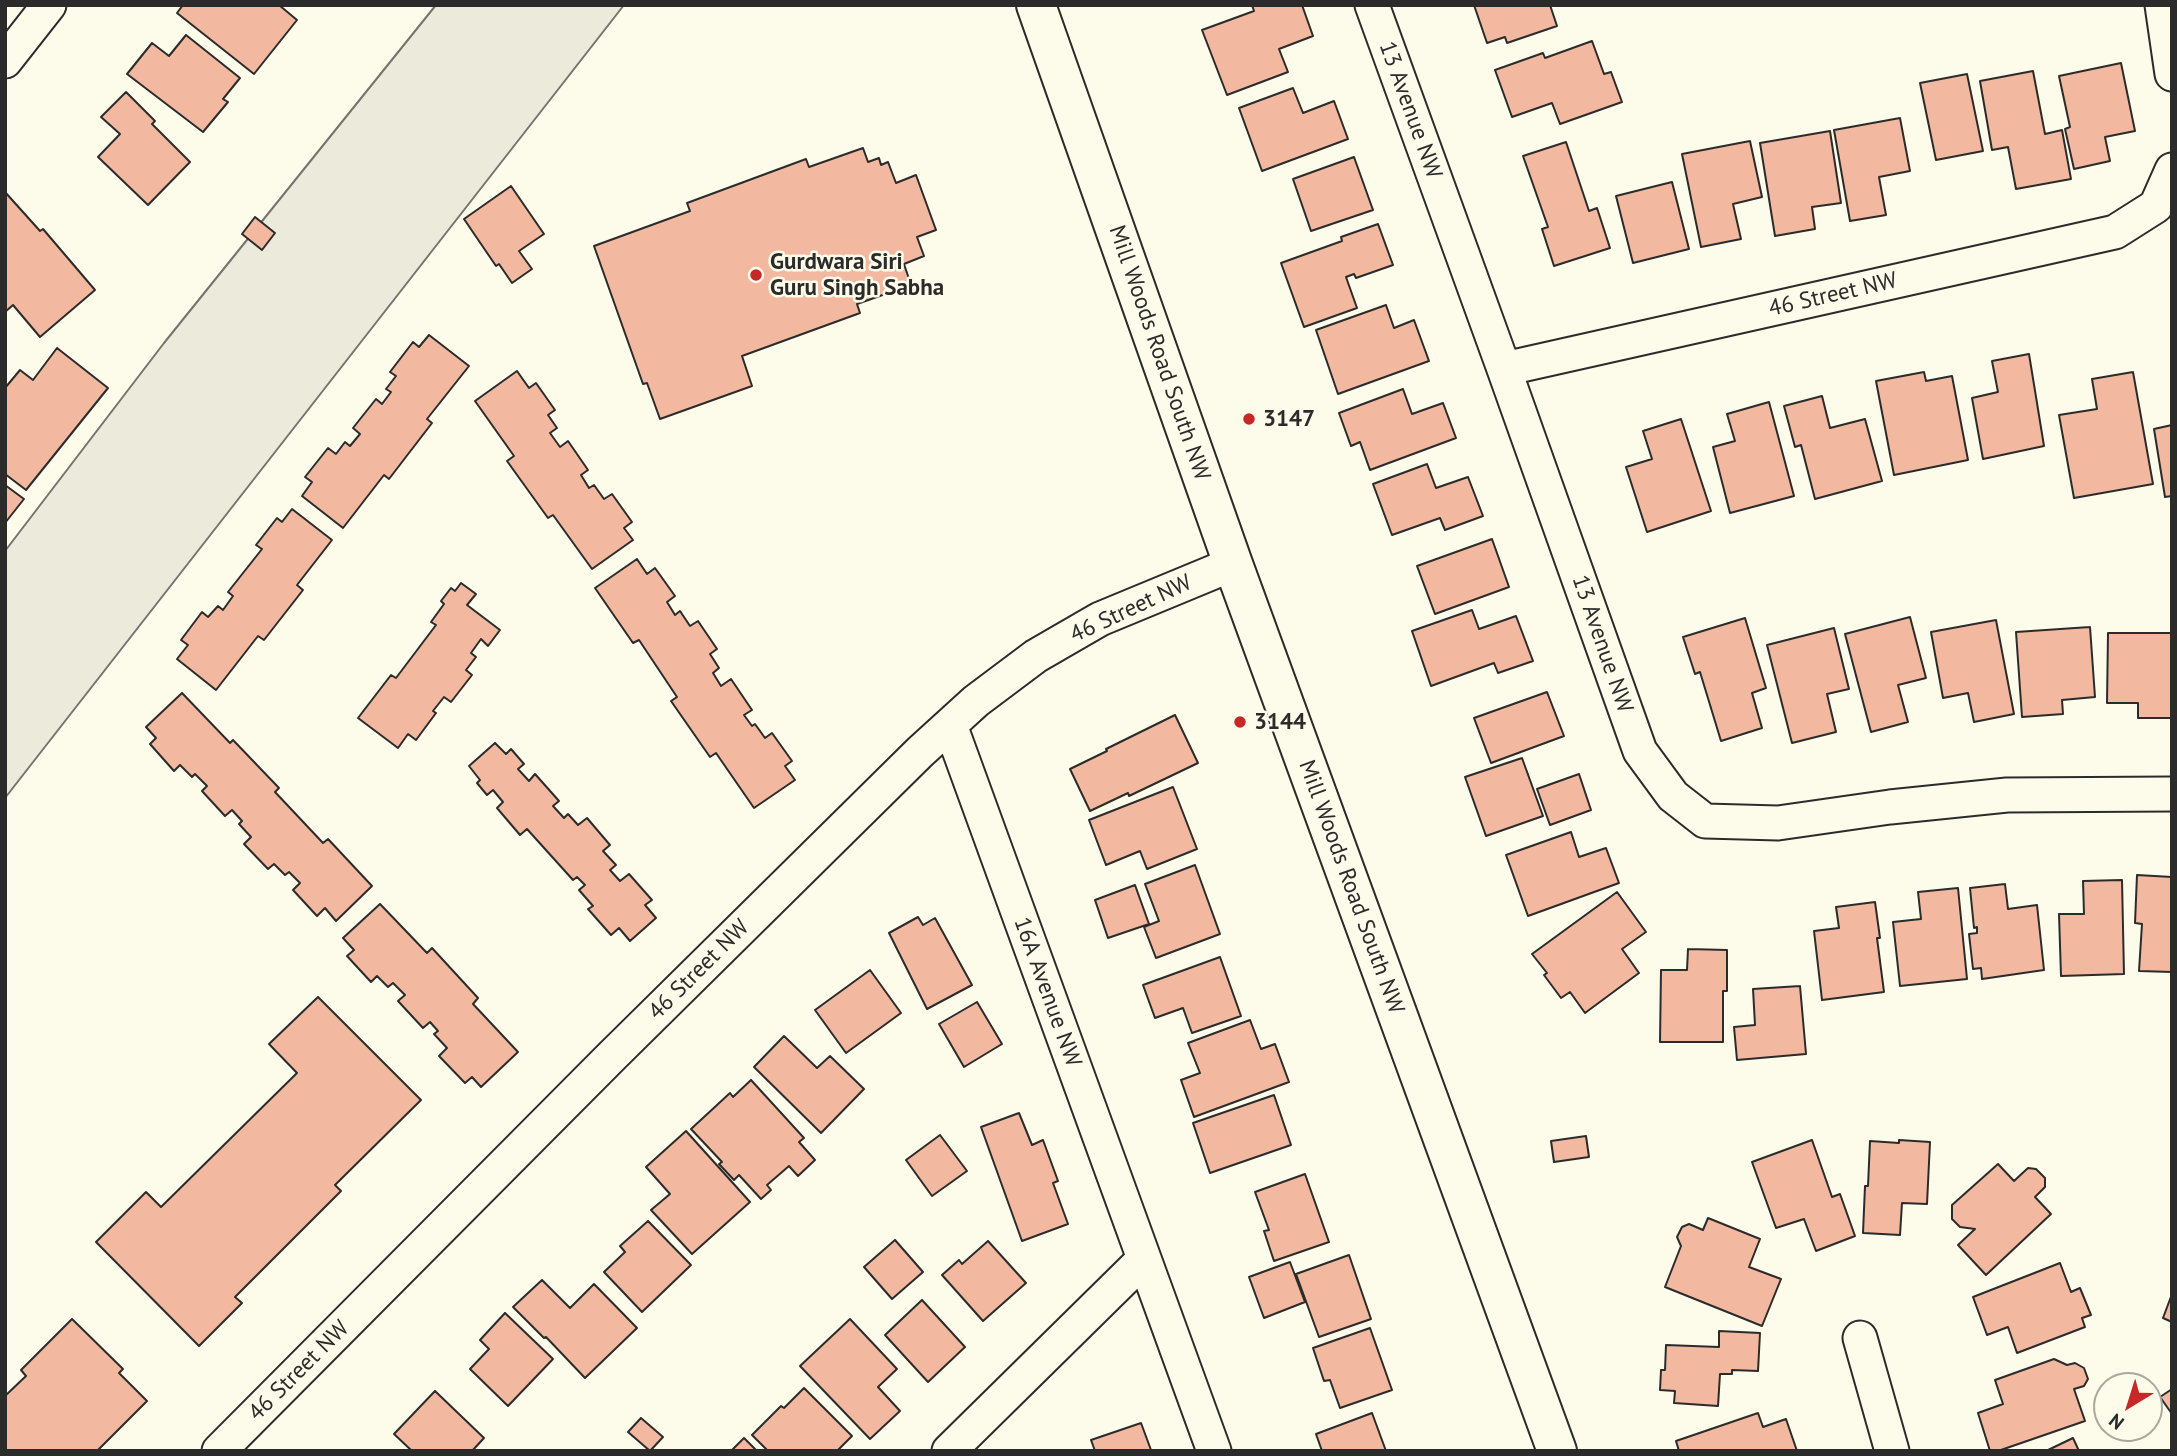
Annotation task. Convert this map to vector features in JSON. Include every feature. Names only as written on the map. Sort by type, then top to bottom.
[{"type":"street","points":[[5,61],[49,5]]},
{"type":"street","name":"Mill Woods Road South NW","points":[[1036,5],[1233,564],[1557,1451]]},
{"type":"street","name":"13 Avenue NW","points":[[1372,5],[1640,751],[1673,796],[1705,821],[1778,823],[1890,807],[2007,795],[2172,794]]},
{"type":"street","points":[[2162,5],[2172,74]]},
{"type":"street","name":"46 Street NW","points":[[1504,369],[2115,232],[2156,206],[2172,170]]},
{"type":"street","name":"46 Street NW","points":[[219,1451],[611,1057],[950,725],[1005,678],[1100,619],[1233,564]]},
{"type":"street","name":"16A Avenue NW","points":[[950,725],[1214,1451]]},
{"type":"street","points":[[949,1451],[1144,1259]]},
{"type":"street","points":[[1860,1338],[1892,1451]]},
{"type":"shaded area","points":[[436,5],[624,5],[5,798],[5,551],[164,343]]},
{"type":"building","points":[[183,5],[279,5],[297,20],[254,74],[177,13]]},
{"type":"building","points":[[1252,5],[1302,5],[1313,36],[1279,49],[1288,72],[1227,95],[1202,30],[1254,11]]},
{"type":"building","points":[[1474,5],[1550,5],[1557,26],[1507,43],[1505,37],[1487,43]]},
{"type":"building","points":[[186,35],[240,78],[223,99],[228,102],[203,132],[127,74],[152,43],[169,56]]},
{"type":"building","points":[[1592,41],[1604,74],[1611,72],[1622,102],[1560,124],[1552,103],[1512,117],[1495,70],[1543,53],[1545,58]]},
{"type":"building","points":[[2121,63],[2135,131],[2105,137],[2110,161],[2074,169],[2065,129],[2070,127],[2059,76]]},
{"type":"building","points":[[2033,71],[2045,134],[2062,130],[2071,179],[2016,189],[2008,147],[1992,150],[1980,81]]},
{"type":"building","points":[[1967,74],[1983,151],[1936,160],[1920,83]]},
{"type":"building","points":[[1293,88],[1303,113],[1334,101],[1348,139],[1262,171],[1239,108]]},
{"type":"building","points":[[126,92],[155,121],[152,124],[190,162],[148,205],[98,157],[120,134],[101,117]]},
{"type":"building","points":[[1900,118],[1910,171],[1879,177],[1886,215],[1850,221],[1834,130]]},
{"type":"building","points":[[1830,131],[1841,203],[1812,207],[1815,229],[1775,236],[1760,143]]},
{"type":"building","points":[[1750,141],[1762,197],[1733,204],[1741,239],[1701,247],[1682,154]]},
{"type":"building","points":[[1566,142],[1589,211],[1597,208],[1610,248],[1554,266],[1542,229],[1548,227],[1523,156]]},
{"type":"building","name":"Gurdwara Siri Guru Singh Sabha","points":[[863,148],[868,162],[879,158],[881,165],[888,162],[896,183],[916,175],[936,230],[917,237],[924,256],[904,264],[911,285],[857,304],[860,313],[742,356],[752,386],[660,419],[647,383],[643,384],[594,246],[690,211],[687,203],[806,159],[809,167]]},
{"type":"building","points":[[1354,157],[1373,210],[1311,231],[1293,179]]},
{"type":"building","points":[[1672,182],[1689,249],[1633,263],[1616,196]]},
{"type":"building","points":[[511,186],[544,234],[519,251],[532,269],[512,283],[499,264],[496,266],[464,219]]},
{"type":"building","points":[[5,192],[40,231],[43,229],[95,290],[40,337],[13,305],[5,312]]},
{"type":"building","points":[[255,217],[275,233],[262,250],[242,234]]},
{"type":"building","points":[[1378,224],[1393,265],[1356,278],[1354,274],[1346,277],[1357,308],[1304,327],[1281,263],[1342,241],[1341,237]]},
{"type":"building","points":[[1386,305],[1394,328],[1414,320],[1429,361],[1338,394],[1316,330]]},
{"type":"building","points":[[429,335],[469,366],[427,419],[432,423],[389,479],[384,475],[343,528],[302,496],[312,482],[305,477],[328,448],[336,454],[345,442],[350,446],[360,434],[353,428],[376,399],[382,404],[391,392],[386,389],[396,376],[390,372],[413,342],[419,347]]},
{"type":"building","points":[[57,348],[108,388],[26,490],[5,474],[5,388],[20,370],[33,380]]},
{"type":"building","points":[[2029,354],[2044,446],[1983,459],[1972,398],[1998,392],[1992,361]]},
{"type":"building","points":[[517,371],[529,388],[536,383],[555,410],[548,415],[557,428],[550,433],[560,447],[568,441],[588,470],[581,475],[589,488],[594,485],[604,499],[612,494],[632,522],[624,528],[633,540],[592,569],[553,515],[548,518],[507,461],[514,456],[475,401]]},
{"type":"building","points":[[1924,372],[1926,381],[1952,376],[1968,460],[1894,475],[1876,381]]},
{"type":"building","points":[[2133,372],[2153,484],[2074,498],[2059,415],[2097,409],[2092,379]]},
{"type":"building","points":[[1403,389],[1412,414],[1443,403],[1456,438],[1370,470],[1360,442],[1351,446],[1339,413]]},
{"type":"building","points":[[1822,396],[1830,428],[1865,419],[1882,481],[1815,499],[1801,445],[1795,447],[1784,406]]},
{"type":"building","points":[[1769,402],[1794,496],[1730,513],[1713,447],[1735,441],[1727,414]]},
{"type":"building","points":[[1681,419],[1711,511],[1647,532],[1626,467],[1652,459],[1643,431]]},
{"type":"building","points":[[2172,425],[2172,496],[2165,497],[2154,429]]},
{"type":"building","points":[[1427,464],[1436,488],[1468,477],[1483,516],[1445,530],[1440,518],[1392,535],[1373,484]]},
{"type":"building","points":[[5,485],[24,499],[5,523]]},
{"type":"building","points":[[292,509],[332,540],[297,585],[303,590],[264,640],[258,636],[216,690],[177,659],[188,645],[181,640],[202,612],[208,617],[218,606],[223,610],[233,596],[228,592],[262,549],[256,545],[277,518],[282,522]]},
{"type":"building","points":[[1492,539],[1509,587],[1435,614],[1417,566]]},
{"type":"building","points":[[637,559],[647,574],[655,568],[675,596],[667,602],[675,615],[680,611],[690,626],[698,621],[717,649],[710,654],[719,668],[713,673],[721,686],[731,679],[752,710],[744,715],[752,726],[755,724],[765,738],[772,733],[792,761],[785,766],[795,780],[754,808],[716,753],[710,757],[671,701],[677,697],[639,640],[633,643],[595,588]]},
{"type":"building","points":[[461,583],[476,594],[467,605],[500,630],[488,646],[481,639],[471,653],[476,657],[466,670],[472,675],[451,702],[444,697],[416,740],[408,734],[398,748],[358,718],[391,675],[396,678],[436,625],[431,622],[444,604],[441,601],[451,588],[455,591]]},
{"type":"building","points":[[1472,610],[1479,629],[1516,616],[1533,661],[1498,673],[1494,663],[1431,686],[1412,631]]},
{"type":"building","points":[[1910,617],[1926,678],[1898,685],[1908,722],[1871,732],[1845,634]]},
{"type":"building","points":[[1745,618],[1766,688],[1752,693],[1762,728],[1721,741],[1700,672],[1695,674],[1683,637]]},
{"type":"building","points":[[1996,620],[2014,714],[1974,722],[1968,693],[1943,698],[1931,632]]},
{"type":"building","points":[[2090,627],[2095,697],[2062,700],[2063,714],[2022,717],[2016,632]]},
{"type":"building","points":[[1834,628],[1849,689],[1827,694],[1836,732],[1792,743],[1767,645]]},
{"type":"building","points":[[2108,633],[2172,633],[2172,718],[2138,718],[2138,703],[2107,703]]},
{"type":"building","points":[[1547,692],[1564,736],[1491,763],[1474,718]]},
{"type":"building","points":[[182,693],[230,743],[233,740],[279,788],[275,792],[323,843],[328,839],[372,886],[336,921],[325,908],[317,916],[293,890],[300,883],[289,872],[285,875],[274,864],[268,869],[244,844],[251,837],[239,824],[242,821],[232,810],[225,816],[202,791],[207,786],[195,774],[192,777],[180,765],[174,771],[150,744],[156,738],[146,727]]},
{"type":"building","points":[[1175,715],[1198,763],[1129,796],[1128,793],[1090,811],[1070,769]]},
{"type":"building","points":[[495,743],[506,754],[511,749],[524,764],[518,769],[529,781],[535,774],[559,801],[553,806],[564,818],[568,814],[578,825],[587,818],[610,845],[603,851],[616,865],[610,870],[620,881],[629,874],[652,900],[645,905],[656,918],[630,941],[619,928],[611,935],[588,909],[593,906],[579,890],[585,885],[577,877],[573,880],[527,829],[520,835],[497,808],[503,802],[493,790],[487,795],[477,783],[480,780],[469,766]]},
{"type":"building","points":[[1522,758],[1543,816],[1486,836],[1465,777]]},
{"type":"building","points":[[1579,774],[1591,810],[1550,825],[1537,789]]},
{"type":"building","points":[[1173,787],[1197,849],[1147,869],[1140,851],[1106,865],[1089,820]]},
{"type":"building","points":[[1571,832],[1579,857],[1606,848],[1619,883],[1528,916],[1506,855]]},
{"type":"building","points":[[1195,865],[1220,934],[1156,958],[1144,927],[1159,921],[1145,884]]},
{"type":"building","points":[[2137,875],[2172,877],[2172,972],[2139,971],[2142,924],[2135,923]]},
{"type":"building","points":[[2122,880],[2124,974],[2061,976],[2059,914],[2084,914],[2083,881]]},
{"type":"building","points":[[2005,884],[2008,909],[2037,905],[2044,970],[1982,979],[1981,968],[1973,969],[1969,934],[1977,933],[1977,927],[1974,928],[1970,888]]},
{"type":"building","points":[[1135,885],[1149,924],[1108,938],[1095,900]]},
{"type":"building","points":[[1958,888],[1967,979],[1900,986],[1893,922],[1921,919],[1918,892]]},
{"type":"building","points":[[1617,892],[1646,932],[1622,949],[1639,973],[1585,1013],[1570,992],[1561,998],[1532,954]]},
{"type":"building","points":[[1875,902],[1884,992],[1822,1000],[1814,931],[1839,928],[1836,907]]},
{"type":"building","points":[[380,904],[427,953],[432,948],[478,998],[473,1004],[518,1052],[481,1087],[472,1077],[465,1083],[439,1056],[447,1048],[434,1034],[438,1031],[430,1022],[423,1028],[398,1001],[405,995],[393,983],[388,987],[377,976],[371,982],[347,956],[354,950],[343,938]]},
{"type":"building","points":[[918,917],[923,925],[935,918],[972,985],[927,1009],[889,933]]},
{"type":"building","points":[[1688,949],[1727,950],[1727,991],[1723,991],[1723,1042],[1660,1042],[1661,970],[1687,970]]},
{"type":"building","points":[[1220,957],[1241,1016],[1192,1033],[1183,1008],[1155,1018],[1143,985]]},
{"type":"building","points":[[870,970],[901,1013],[846,1053],[815,1010]]},
{"type":"building","points":[[1800,986],[1806,1054],[1737,1060],[1734,1027],[1755,1025],[1753,989]]},
{"type":"building","points":[[318,997],[421,1100],[335,1185],[341,1191],[235,1297],[242,1303],[199,1346],[96,1242],[146,1192],[161,1207],[297,1073],[269,1044]]},
{"type":"building","points":[[977,1002],[1002,1044],[964,1067],[939,1024]]},
{"type":"building","points":[[1250,1020],[1261,1049],[1275,1044],[1289,1082],[1194,1117],[1181,1080],[1200,1073],[1188,1043]]},
{"type":"building","points":[[784,1036],[817,1068],[830,1056],[864,1089],[821,1133],[754,1067]]},
{"type":"building","points":[[751,1080],[804,1138],[799,1142],[815,1160],[798,1176],[789,1166],[767,1185],[771,1190],[761,1199],[739,1175],[734,1180],[719,1164],[722,1162],[691,1129],[730,1093],[733,1097]]},
{"type":"building","points":[[1274,1095],[1291,1145],[1210,1173],[1193,1123]]},
{"type":"building","points":[[1019,1113],[1032,1145],[1043,1140],[1058,1181],[1053,1183],[1068,1224],[1022,1241],[981,1127]]},
{"type":"building","points":[[686,1131],[750,1202],[692,1254],[651,1210],[670,1194],[646,1167]]},
{"type":"building","points":[[940,1135],[967,1171],[932,1196],[906,1160]]},
{"type":"building","points":[[1586,1136],[1589,1157],[1554,1162],[1551,1141]]},
{"type":"building","points":[[1812,1140],[1832,1197],[1840,1194],[1855,1236],[1816,1251],[1804,1219],[1776,1228],[1752,1162]]},
{"type":"building","points":[[1899,1140],[1930,1142],[1927,1204],[1902,1203],[1900,1235],[1863,1233],[1870,1141],[1899,1143]]},
{"type":"building","points":[[1998,1164],[2014,1181],[2028,1168],[2036,1169],[2045,1178],[2045,1187],[2035,1197],[2051,1214],[1986,1275],[1958,1245],[1975,1229],[1960,1227],[1952,1219],[1952,1205]]},
{"type":"building","points":[[1305,1174],[1329,1242],[1274,1261],[1264,1231],[1269,1230],[1255,1192]]},
{"type":"building","points":[[1708,1218],[1760,1239],[1749,1267],[1781,1279],[1762,1326],[1665,1287],[1681,1246],[1677,1237],[1682,1227],[1689,1224],[1703,1230]]},
{"type":"building","points":[[648,1221],[691,1265],[642,1312],[604,1272],[625,1252],[620,1246]]},
{"type":"building","points":[[895,1240],[923,1272],[892,1299],[864,1267]]},
{"type":"building","points":[[988,1241],[1026,1283],[983,1321],[942,1275],[959,1260],[962,1264]]},
{"type":"building","points":[[1349,1255],[1371,1319],[1319,1337],[1296,1274]]},
{"type":"building","points":[[1290,1262],[1305,1302],[1264,1318],[1249,1277]]},
{"type":"building","points":[[2060,1263],[2071,1292],[2080,1288],[2091,1315],[2082,1318],[2085,1327],[2017,1353],[2008,1327],[1987,1335],[1973,1297]]},
{"type":"building","points":[[542,1280],[570,1308],[594,1284],[637,1328],[585,1378],[513,1307]]},
{"type":"building","points":[[2172,1294],[2172,1322],[2163,1318]]},
{"type":"building","points":[[922,1300],[965,1347],[928,1382],[885,1335]]},
{"type":"building","points":[[505,1313],[553,1359],[508,1406],[470,1369],[489,1349],[480,1340]]},
{"type":"building","points":[[72,1319],[123,1369],[119,1373],[147,1401],[97,1451],[5,1451],[5,1396],[26,1376],[21,1370]]},
{"type":"building","points":[[850,1319],[897,1369],[878,1387],[900,1411],[870,1439],[800,1366]]},
{"type":"building","points":[[1370,1328],[1392,1390],[1340,1408],[1330,1380],[1324,1381],[1313,1348]]},
{"type":"building","points":[[1719,1331],[1760,1333],[1758,1371],[1732,1370],[1732,1374],[1720,1374],[1718,1406],[1674,1403],[1675,1391],[1660,1390],[1661,1370],[1665,1370],[1666,1345],[1719,1347]]},
{"type":"building","points":[[2054,1359],[2067,1365],[2075,1363],[2084,1368],[2088,1379],[2084,1386],[2074,1389],[2085,1421],[1998,1451],[1990,1451],[1978,1413],[2003,1404],[1995,1380]]},
{"type":"building","points":[[804,1388],[852,1436],[837,1451],[768,1451],[752,1435]]},
{"type":"building","points":[[2172,1389],[2172,1414],[2163,1401],[2163,1395]]},
{"type":"building","points":[[435,1391],[484,1438],[472,1451],[412,1451],[394,1434]]},
{"type":"building","points":[[1372,1413],[1386,1451],[1322,1451],[1316,1434]]},
{"type":"building","points":[[1758,1413],[1763,1427],[1786,1419],[1797,1451],[1679,1451],[1676,1441]]},
{"type":"building","points":[[641,1418],[663,1437],[650,1451],[628,1432]]},
{"type":"building","points":[[1141,1423],[1153,1451],[1095,1451],[1091,1440]]},
{"type":"building","points":[[744,1438],[757,1451],[731,1451]]},
{"type":"building","points":[[2073,1438],[2079,1451],[2046,1451]]},
{"type":"place","name":"Gurdwara Siri Guru Singh Sabha","points":[[756,275]]},
{"type":"place","name":"3147","points":[[1249,419]]},
{"type":"place","name":"3144","points":[[1240,722]]}]
